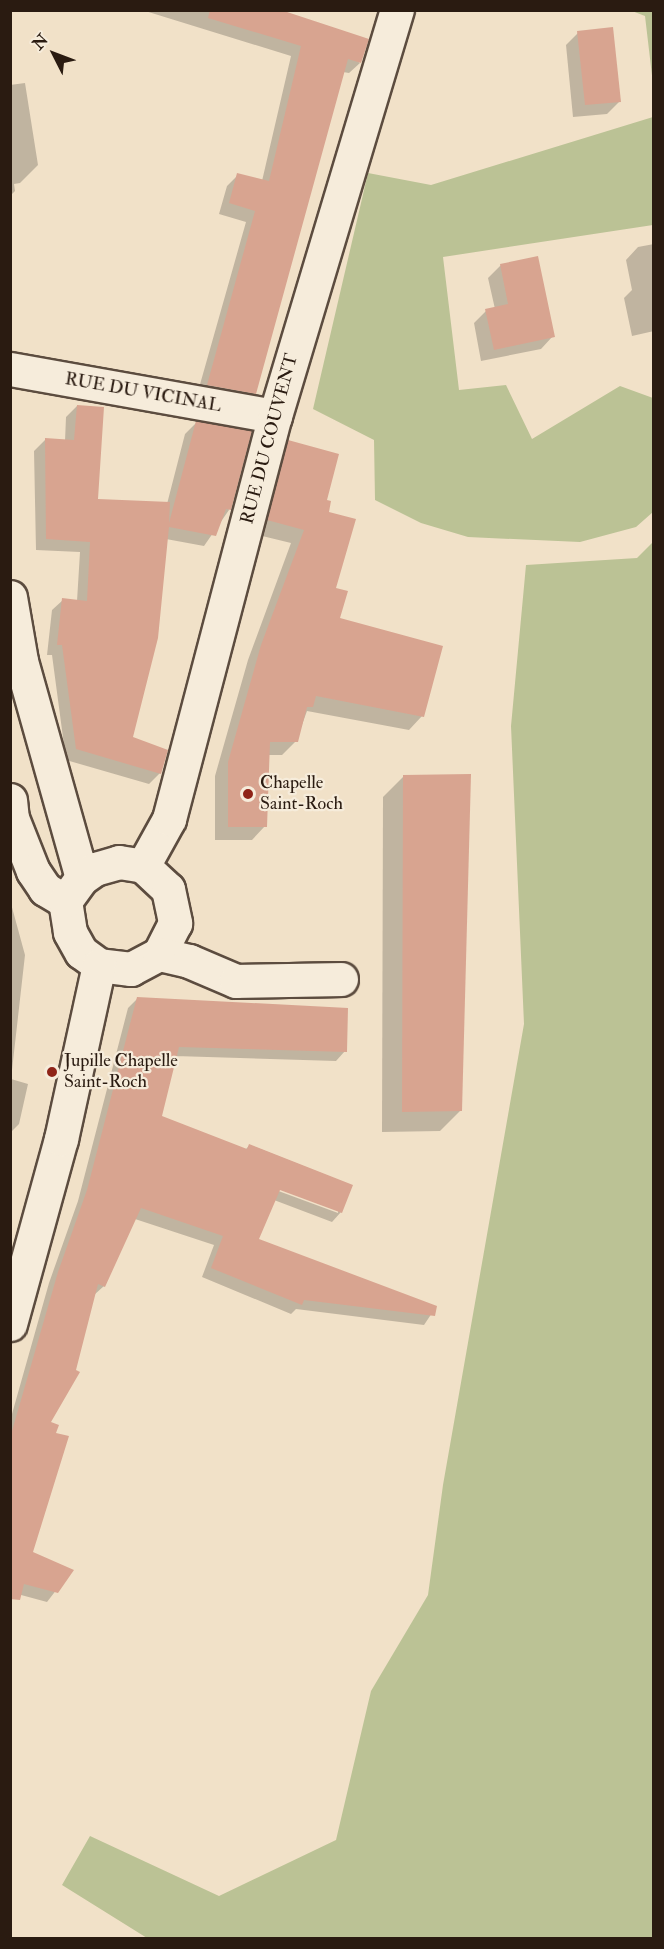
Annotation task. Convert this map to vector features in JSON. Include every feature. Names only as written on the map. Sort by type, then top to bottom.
[{"type":"street","name":"RUE DU COUVENT","points":[[143,866],[169,819],[275,416],[397,10]]},
{"type":"street","name":"RUE DU VICINAL","points":[[10,369],[275,416]]},
{"type":"street","points":[[10,597],[24,672],[74,889],[70,932],[81,952],[99,965],[131,969],[159,954],[175,923],[168,889],[143,866],[119,862],[74,889],[45,889],[33,871],[12,818],[10,800]]},
{"type":"street","points":[[159,954],[189,961],[236,981],[341,979]]},
{"type":"street","points":[[10,1324],[61,1139],[99,965]]},
{"type":"green space","points":[[632,11],[653,11],[653,84],[645,16]]},
{"type":"green space","points":[[653,117],[653,225],[443,257],[459,390],[506,385],[532,439],[620,386],[653,398],[653,512],[636,527],[580,542],[468,537],[421,523],[375,500],[374,440],[313,409],[368,173],[431,185]]},
{"type":"green space","points":[[653,542],[653,1938],[147,1938],[62,1885],[90,1836],[219,1896],[336,1840],[371,1691],[428,1595],[443,1485],[524,1024],[511,726],[526,565],[637,558]]},
{"type":"building","points":[[210,10],[281,10],[369,39],[361,63],[348,59],[256,394],[207,385],[255,211],[229,203],[237,173],[269,181],[301,46],[208,18]]},
{"type":"building","points":[[613,27],[621,102],[585,105],[577,31]]},
{"type":"building","points":[[538,256],[555,337],[494,350],[485,309],[508,304],[500,264]]},
{"type":"building","points":[[77,405],[104,407],[98,499],[170,502],[169,523],[196,421],[252,431],[231,510],[226,509],[216,536],[169,527],[158,638],[133,737],[168,750],[161,774],[76,749],[62,645],[57,645],[62,598],[87,601],[90,542],[46,539],[45,438],[74,440]]},
{"type":"building","points":[[288,440],[339,454],[327,500],[331,501],[329,512],[356,519],[336,588],[348,591],[340,618],[443,646],[424,717],[316,696],[313,707],[307,707],[298,742],[270,742],[267,827],[228,827],[228,762],[261,645],[304,530],[267,520]]},
{"type":"building","points":[[471,774],[462,1111],[402,1112],[403,775]]},
{"type":"building","points":[[137,997],[348,1008],[347,1052],[179,1047],[162,1116],[247,1149],[249,1144],[353,1185],[342,1213],[280,1190],[259,1239],[437,1306],[435,1316],[304,1300],[302,1305],[211,1268],[223,1236],[141,1208],[105,1287],[98,1284],[76,1370],[80,1372],[51,1422],[59,1425],[56,1433],[69,1436],[33,1552],[74,1570],[58,1593],[24,1584],[20,1600],[10,1599],[10,1438],[58,1272],[87,1190]]},
{"type":"place","name":"Chapelle Saint-Roch","points":[[248,794]]},
{"type":"place","name":"Jupille Chapelle Saint-Roch","points":[[52,1072]]}]
